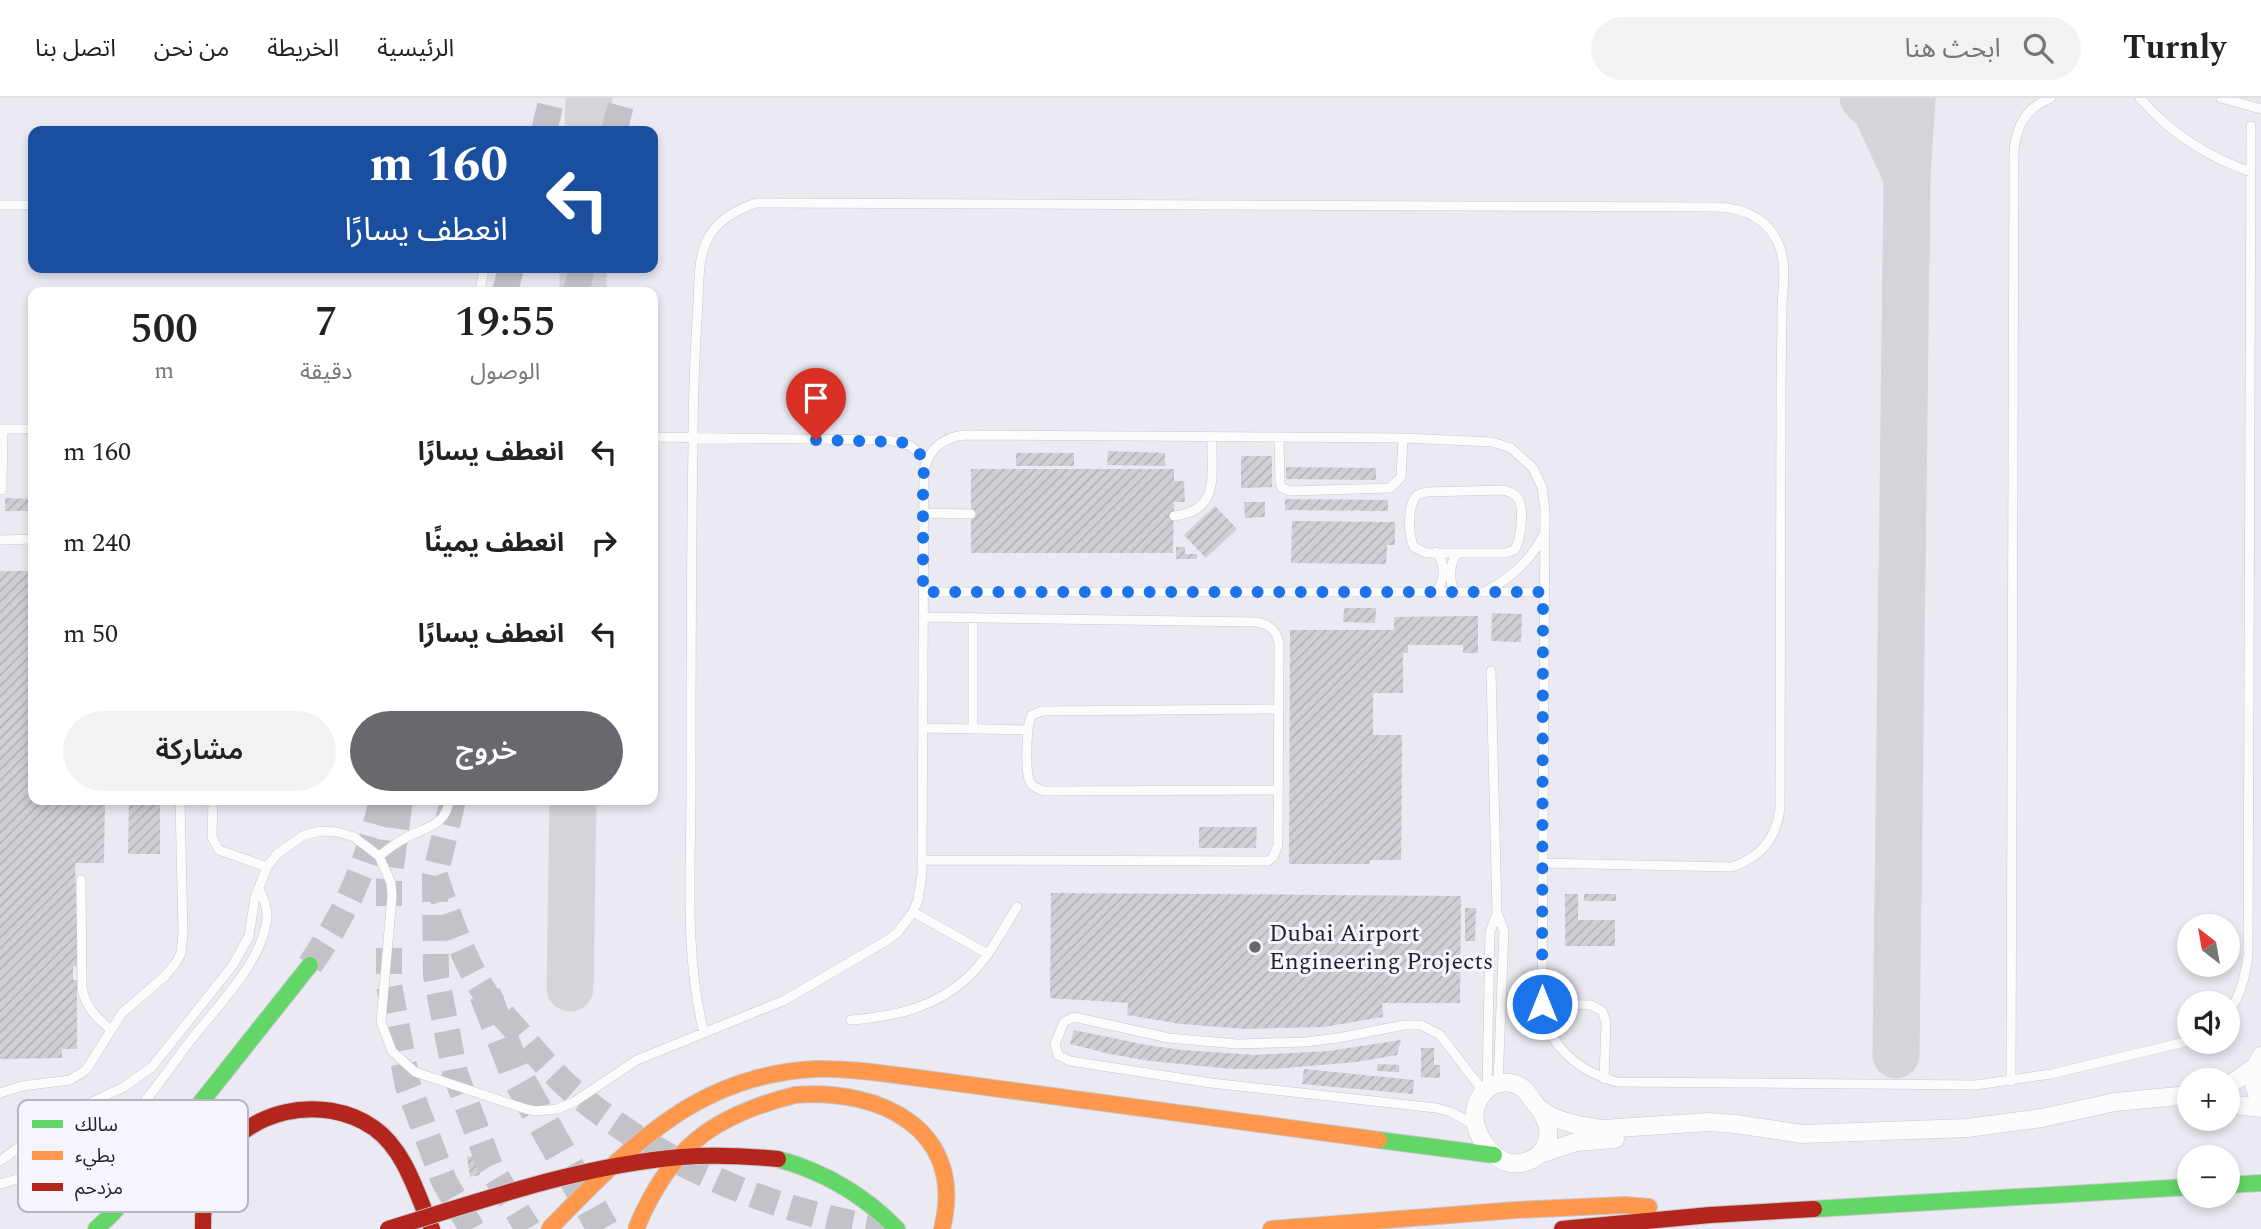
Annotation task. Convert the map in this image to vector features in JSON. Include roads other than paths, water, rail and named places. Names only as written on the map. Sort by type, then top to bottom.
[{"type":"main road","points":[[203,1100],[310,965]]},
{"type":"main road","points":[[550,1229],[636,1141],[671,1115],[714,1092],[760,1077],[804,1070],[849,1070],[911,1077],[1494,1154]]},
{"type":"main road","points":[[636,1229],[661,1176],[676,1157],[716,1124],[741,1110],[768,1100],[818,1093],[860,1098],[891,1109],[909,1120],[926,1136],[945,1168],[949,1187],[948,1206],[942,1229]]},
{"type":"main road","points":[[248,1128],[259,1119],[282,1111],[307,1107],[332,1109],[376,1129],[402,1161],[432,1229]]},
{"type":"main road","points":[[388,1229],[557,1180],[695,1156],[737,1155],[778,1159],[818,1171],[854,1190],[897,1229]]},
{"type":"main road","points":[[2240,1184],[2261,1183]]},
{"type":"main road","points":[[1562,1229],[1710,1215],[2177,1188]]},
{"type":"main road","points":[[1271,1229],[1404,1217],[1586,1206],[1655,1207],[1710,1215]]},
{"type":"main road","points":[[96,1229],[114,1212]]},
{"type":"street","points":[[2240,1076],[2258,1061]]},
{"type":"street","points":[[2240,1104],[2261,1105],[2253,1084],[2258,1061]]},
{"type":"street","points":[[1507,1083],[1523,1088],[1539,1109],[1548,1129],[1545,1146],[1533,1160],[1508,1163],[1494,1154],[1483,1141],[1476,1125],[1475,1109],[1490,1088],[1507,1083]]},
{"type":"street","points":[[1539,1109],[1571,1124],[1602,1129],[1723,1122],[1784,1132],[1819,1134],[1992,1126],[2115,1102],[2177,1096]]},
{"type":"street","points":[[1540,1154],[1576,1142],[1705,1133],[1797,1145],[1968,1137],[2043,1127],[2116,1111],[2177,1105]]},
{"type":"lane","points":[[2140,98],[2155,114],[2195,146],[2213,157],[2251,172]]},
{"type":"lane","points":[[2221,98],[2261,109]]},
{"type":"lane","points":[[2011,1081],[2014,151],[2015,136],[2021,122],[2030,110],[2045,99]]},
{"type":"lane","points":[[2240,993],[2248,956],[2251,126]]},
{"type":"lane","points":[[704,1033],[696,995],[691,910],[695,348],[702,256],[707,241],[716,227],[741,208],[756,203],[1717,206],[1734,207],[1751,213],[1765,223],[1776,237],[1782,253],[1783,271],[1778,825],[1772,840],[1761,853],[1732,867],[1542,863]]},
{"type":"lane","points":[[0,205],[28,205]]},
{"type":"lane","points":[[2250,352],[2261,351]]},
{"type":"lane","points":[[2,490],[1,429],[28,429]]},
{"type":"lane","points":[[96,1100],[124,1087],[152,1067],[165,1053],[233,965],[248,936],[252,905],[267,867],[289,843],[304,835],[321,831],[354,837],[379,856],[387,870],[392,896],[381,1022],[392,1051],[415,1072],[526,1109],[547,1111],[574,1102],[637,1060],[785,1000],[897,933],[913,912],[921,888],[923,477],[926,460],[937,445],[946,439],[965,435],[1403,438],[1492,442],[1520,454],[1533,468],[1542,487],[1545,510],[1542,1004],[1548,1027],[1561,1049],[1580,1067],[1616,1082],[1944,1085],[2011,1081],[2177,1044]]},
{"type":"lane","points":[[658,436],[890,440],[911,446],[926,460]]},
{"type":"lane","points":[[1174,516],[1195,511],[1206,501],[1211,488],[1212,438]]},
{"type":"lane","points":[[1279,438],[1279,484],[1290,491],[1391,488],[1401,477],[1403,438]]},
{"type":"lane","points":[[1504,490],[1516,496],[1520,503],[1520,538],[1514,550],[1505,553],[1458,553],[1422,552],[1412,544],[1410,508],[1417,495],[1426,492],[1504,490]]},
{"type":"lane","points":[[923,513],[971,514]]},
{"type":"lane","points":[[1485,592],[1520,568],[1544,534]]},
{"type":"lane","points":[[0,540],[28,539]]},
{"type":"lane","points":[[1436,552],[1443,565],[1442,582],[1436,591]]},
{"type":"lane","points":[[1454,592],[1451,566],[1458,553]]},
{"type":"lane","points":[[923,592],[1543,592]]},
{"type":"lane","points":[[922,860],[1268,861],[1273,857],[1278,845],[1279,709],[1279,644],[1275,631],[1263,623],[923,617]]},
{"type":"lane","points":[[973,617],[973,729]]},
{"type":"lane","points":[[1490,1088],[1504,941],[1504,931],[1497,913],[1491,671]]},
{"type":"lane","points":[[1278,790],[1044,791],[1034,786],[1028,777],[1027,730],[1032,715],[1042,711],[1279,709]]},
{"type":"lane","points":[[922,728],[1027,730]]},
{"type":"lane","points":[[0,1093],[22,1086],[70,1080],[79,1076],[92,1064],[122,1013],[172,969],[181,953],[183,933],[180,805]]},
{"type":"lane","points":[[213,805],[212,837],[219,850],[267,867]]},
{"type":"lane","points":[[379,856],[400,841],[436,825],[444,817],[448,805]]},
{"type":"lane","points":[[81,880],[84,998],[95,1017],[111,1030]]},
{"type":"lane","points":[[144,1100],[248,967],[259,947],[266,927],[267,912],[260,889]]},
{"type":"lane","points":[[850,1020],[882,1018],[912,1010],[941,997],[967,978],[988,954],[1017,907]]},
{"type":"lane","points":[[913,912],[988,954]]},
{"type":"lane","points":[[1490,1088],[1490,932],[1497,913]]},
{"type":"lane","points":[[1542,1004],[1591,1005],[1602,1011],[1606,1022],[1604,1079]]},
{"type":"lane","points":[[1476,1125],[1451,1112],[1421,1106],[1211,1083],[1070,1061],[1058,1055],[1055,1044],[1064,1022],[1074,1017],[1169,1038],[1237,1044],[1324,1040],[1412,1024],[1429,1028],[1440,1035],[1490,1088]]},
{"type":"lane","points":[[0,1161],[18,1148]]},
{"type":"lane","points":[[0,1184],[18,1179]]},
{"type":"tunnel","points":[[545,126],[552,98]]},
{"type":"tunnel","points":[[615,126],[623,98]]},
{"type":"tunnel","points":[[506,287],[510,273]]},
{"type":"tunnel","points":[[577,287],[581,273]]},
{"type":"tunnel","points":[[310,965],[355,886],[381,805]]},
{"type":"tunnel","points":[[389,906],[389,881],[399,805]]},
{"type":"tunnel","points":[[452,805],[435,876],[436,976],[455,1073],[490,1166],[528,1229]]},
{"type":"tunnel","points":[[435,876],[463,951],[485,993],[544,1062],[574,1092],[644,1142],[721,1182],[803,1211],[887,1229]]},
{"type":"tunnel","points":[[389,948],[389,985],[408,1086],[444,1181],[472,1229]]},
{"type":"tunnel","points":[[485,994],[517,1076],[603,1229]]},
{"type":"place","name":"Dubai Airport Engineering Projects","points":[[1255,947]]}]
